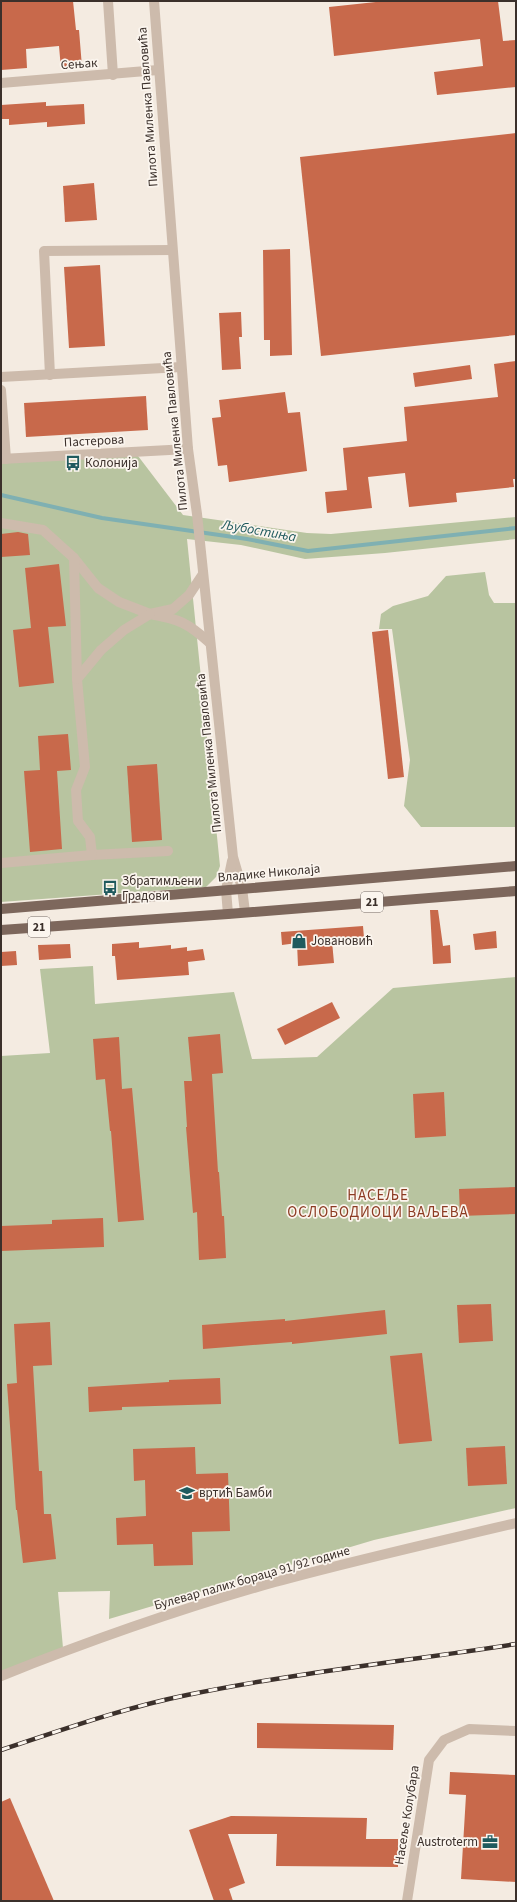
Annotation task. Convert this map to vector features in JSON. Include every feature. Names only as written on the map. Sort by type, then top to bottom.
[{"type":"main road","name":"Владике Николаја","points":[[1,909],[516,866]]},
{"type":"main road","name":"21","points":[[1,930],[516,891]]},
{"type":"street","points":[[108,1],[113,75]]},
{"type":"street","name":"Пилота Миленка Павловића","points":[[154,1],[158,70],[188,449],[197,514],[233,857]]},
{"type":"street","name":"Сењак","points":[[1,83],[113,75],[158,70]]},
{"type":"street","points":[[50,375],[44,251],[172,250]]},
{"type":"street","points":[[1,377],[181,367]]},
{"type":"street","points":[[1,390],[4,459]]},
{"type":"street","name":"Пастерова","points":[[4,459],[188,449]]},
{"type":"street","points":[[1,523],[43,530],[74,558],[98,588],[119,602],[150,614],[174,618],[192,627],[210,643]]},
{"type":"street","points":[[74,558],[77,679],[85,767],[76,790],[78,821],[90,837],[92,855]]},
{"type":"street","points":[[77,679],[101,650],[124,630],[150,614],[173,609],[189,595],[203,574]]},
{"type":"street","points":[[1,863],[92,855],[168,851]]},
{"type":"street","points":[[233,857],[242,888],[245,912]]},
{"type":"street","points":[[228,914],[226,890],[233,857]]},
{"type":"street","name":"Булевар палих бораца 91/92 године","points":[[1,1676],[77,1646],[274,1582],[516,1523]]},
{"type":"street","name":"Насеље Колубара","points":[[407,1901],[429,1760],[444,1740],[469,1729],[516,1731]]},
{"type":"green space","points":[[135,452],[183,515],[307,533],[331,534],[516,517],[516,539],[385,553],[305,559],[241,545],[187,539],[220,866],[216,877],[206,887],[1,902],[1,459]]},
{"type":"green space","points":[[485,572],[489,595],[494,603],[516,603],[516,827],[421,827],[404,806],[410,760],[392,629],[379,629],[381,614],[393,606],[428,596],[446,576]]},
{"type":"green space","points":[[93,966],[95,1004],[234,992],[252,1059],[317,1057],[393,988],[516,977],[516,1508],[374,1540],[109,1619],[110,1591],[58,1592],[63,1648],[1,1674],[1,1056],[50,1053],[40,969]]},
{"type":"building","points":[[2,1],[73,1],[76,30],[79,30],[82,67],[61,69],[59,46],[26,49],[27,68],[1,70]]},
{"type":"building","points":[[385,1],[498,1],[503,41],[516,40],[516,87],[437,95],[434,72],[483,66],[480,39],[334,56],[329,7]]},
{"type":"building","points":[[46,102],[46,106],[84,104],[85,124],[47,127],[47,122],[9,125],[9,119],[1,119],[1,105]]},
{"type":"building","points":[[516,133],[516,335],[321,356],[300,157]]},
{"type":"building","points":[[94,183],[97,220],[65,222],[63,186]]},
{"type":"building","points":[[290,249],[292,355],[270,356],[270,340],[264,340],[263,250]]},
{"type":"building","points":[[100,265],[105,346],[69,348],[64,267]]},
{"type":"building","points":[[241,312],[242,337],[239,337],[241,369],[222,370],[219,313]]},
{"type":"building","points":[[516,361],[516,479],[513,479],[514,487],[456,493],[457,502],[409,507],[405,473],[368,477],[372,508],[327,513],[325,492],[347,490],[343,448],[407,441],[404,407],[498,397],[494,364]]},
{"type":"building","points":[[470,365],[472,379],[415,387],[413,373]]},
{"type":"building","points":[[285,392],[288,413],[300,412],[307,471],[229,482],[227,465],[218,466],[212,418],[221,417],[219,400]]},
{"type":"building","points":[[146,396],[148,430],[26,437],[24,403]]},
{"type":"building","points":[[18,532],[28,534],[30,555],[1,557],[1,534]]},
{"type":"building","points":[[59,564],[66,626],[48,627],[54,683],[19,687],[13,630],[31,628],[25,568]]},
{"type":"building","points":[[388,630],[404,777],[388,779],[372,632]]},
{"type":"building","points":[[68,734],[71,770],[57,771],[62,849],[30,852],[24,771],[40,770],[38,736]]},
{"type":"building","points":[[157,764],[162,840],[132,842],[127,766]]},
{"type":"building","points":[[430,910],[438,910],[443,946],[450,945],[451,963],[433,964]]},
{"type":"building","points":[[363,926],[364,938],[332,941],[334,963],[298,966],[297,943],[282,945],[281,932]]},
{"type":"building","points":[[496,931],[497,948],[475,950],[473,934]]},
{"type":"building","points":[[139,942],[139,948],[171,945],[171,949],[187,947],[187,951],[203,949],[205,960],[188,962],[189,975],[117,980],[115,956],[112,956],[112,944]]},
{"type":"building","points":[[70,944],[71,958],[39,960],[38,945]]},
{"type":"building","points":[[16,951],[17,965],[1,966],[1,952]]},
{"type":"building","points":[[332,1002],[340,1018],[285,1045],[277,1029]]},
{"type":"building","points":[[220,1034],[223,1073],[212,1074],[218,1172],[222,1216],[224,1216],[226,1258],[199,1260],[197,1212],[193,1213],[186,1127],[184,1081],[192,1081],[188,1037]]},
{"type":"building","points":[[119,1037],[122,1089],[132,1088],[144,1220],[118,1222],[111,1131],[105,1079],[96,1080],[93,1039]]},
{"type":"building","points":[[444,1092],[446,1136],[415,1138],[413,1094]]},
{"type":"building","points":[[516,1187],[516,1214],[460,1216],[459,1189]]},
{"type":"building","points":[[103,1218],[104,1247],[1,1251],[1,1226],[52,1224],[52,1220]]},
{"type":"building","points":[[491,1304],[493,1341],[459,1343],[457,1305]]},
{"type":"building","points":[[385,1310],[387,1334],[292,1344],[292,1342],[203,1349],[202,1325],[285,1319],[285,1321]]},
{"type":"building","points":[[50,1322],[52,1365],[33,1366],[39,1471],[42,1471],[44,1514],[51,1514],[56,1559],[23,1563],[16,1510],[7,1384],[17,1383],[14,1324]]},
{"type":"building","points":[[422,1353],[432,1441],[399,1444],[390,1356]]},
{"type":"building","points":[[220,1378],[221,1404],[122,1407],[122,1410],[89,1412],[88,1387],[169,1382],[169,1380]]},
{"type":"building","points":[[505,1446],[507,1484],[468,1486],[466,1448]]},
{"type":"building","points":[[195,1447],[196,1474],[228,1473],[230,1531],[192,1532],[193,1565],[154,1566],[153,1544],[117,1545],[116,1518],[146,1516],[145,1480],[134,1481],[133,1449]]},
{"type":"building","points":[[257,1723],[394,1725],[393,1750],[257,1748]]},
{"type":"building","name":"Austroterm","points":[[450,1772],[516,1775],[516,1882],[461,1879],[466,1795],[449,1794]]},
{"type":"building","points":[[10,1798],[54,1901],[1,1901],[1,1802]]},
{"type":"building","points":[[231,1816],[367,1818],[366,1839],[398,1839],[398,1867],[276,1866],[277,1834],[228,1834],[245,1883],[229,1889],[233,1901],[214,1901],[189,1830]]},
{"type":"waterway","name":"Љубостиња","points":[[1,495],[102,518],[247,539],[308,551],[516,528]]},
{"type":"railway","points":[[1,1750],[116,1713],[187,1695],[268,1680],[516,1644]]},
{"type":"place","name":"Колонија","points":[[73,463]]},
{"type":"place","name":"Збратимљени Градови","points":[[110,888]]},
{"type":"place","name":"Јовановић","points":[[299,941]]},
{"type":"place","name":"вртић Бамби","points":[[187,1493]]},
{"type":"place","name":"Austroterm","points":[[490,1842]]},
{"type":"district","name":"НАСЕЉЕ ОСЛОБОДИОЦИ ВАЉЕВА","points":[[378,1204]]}]
